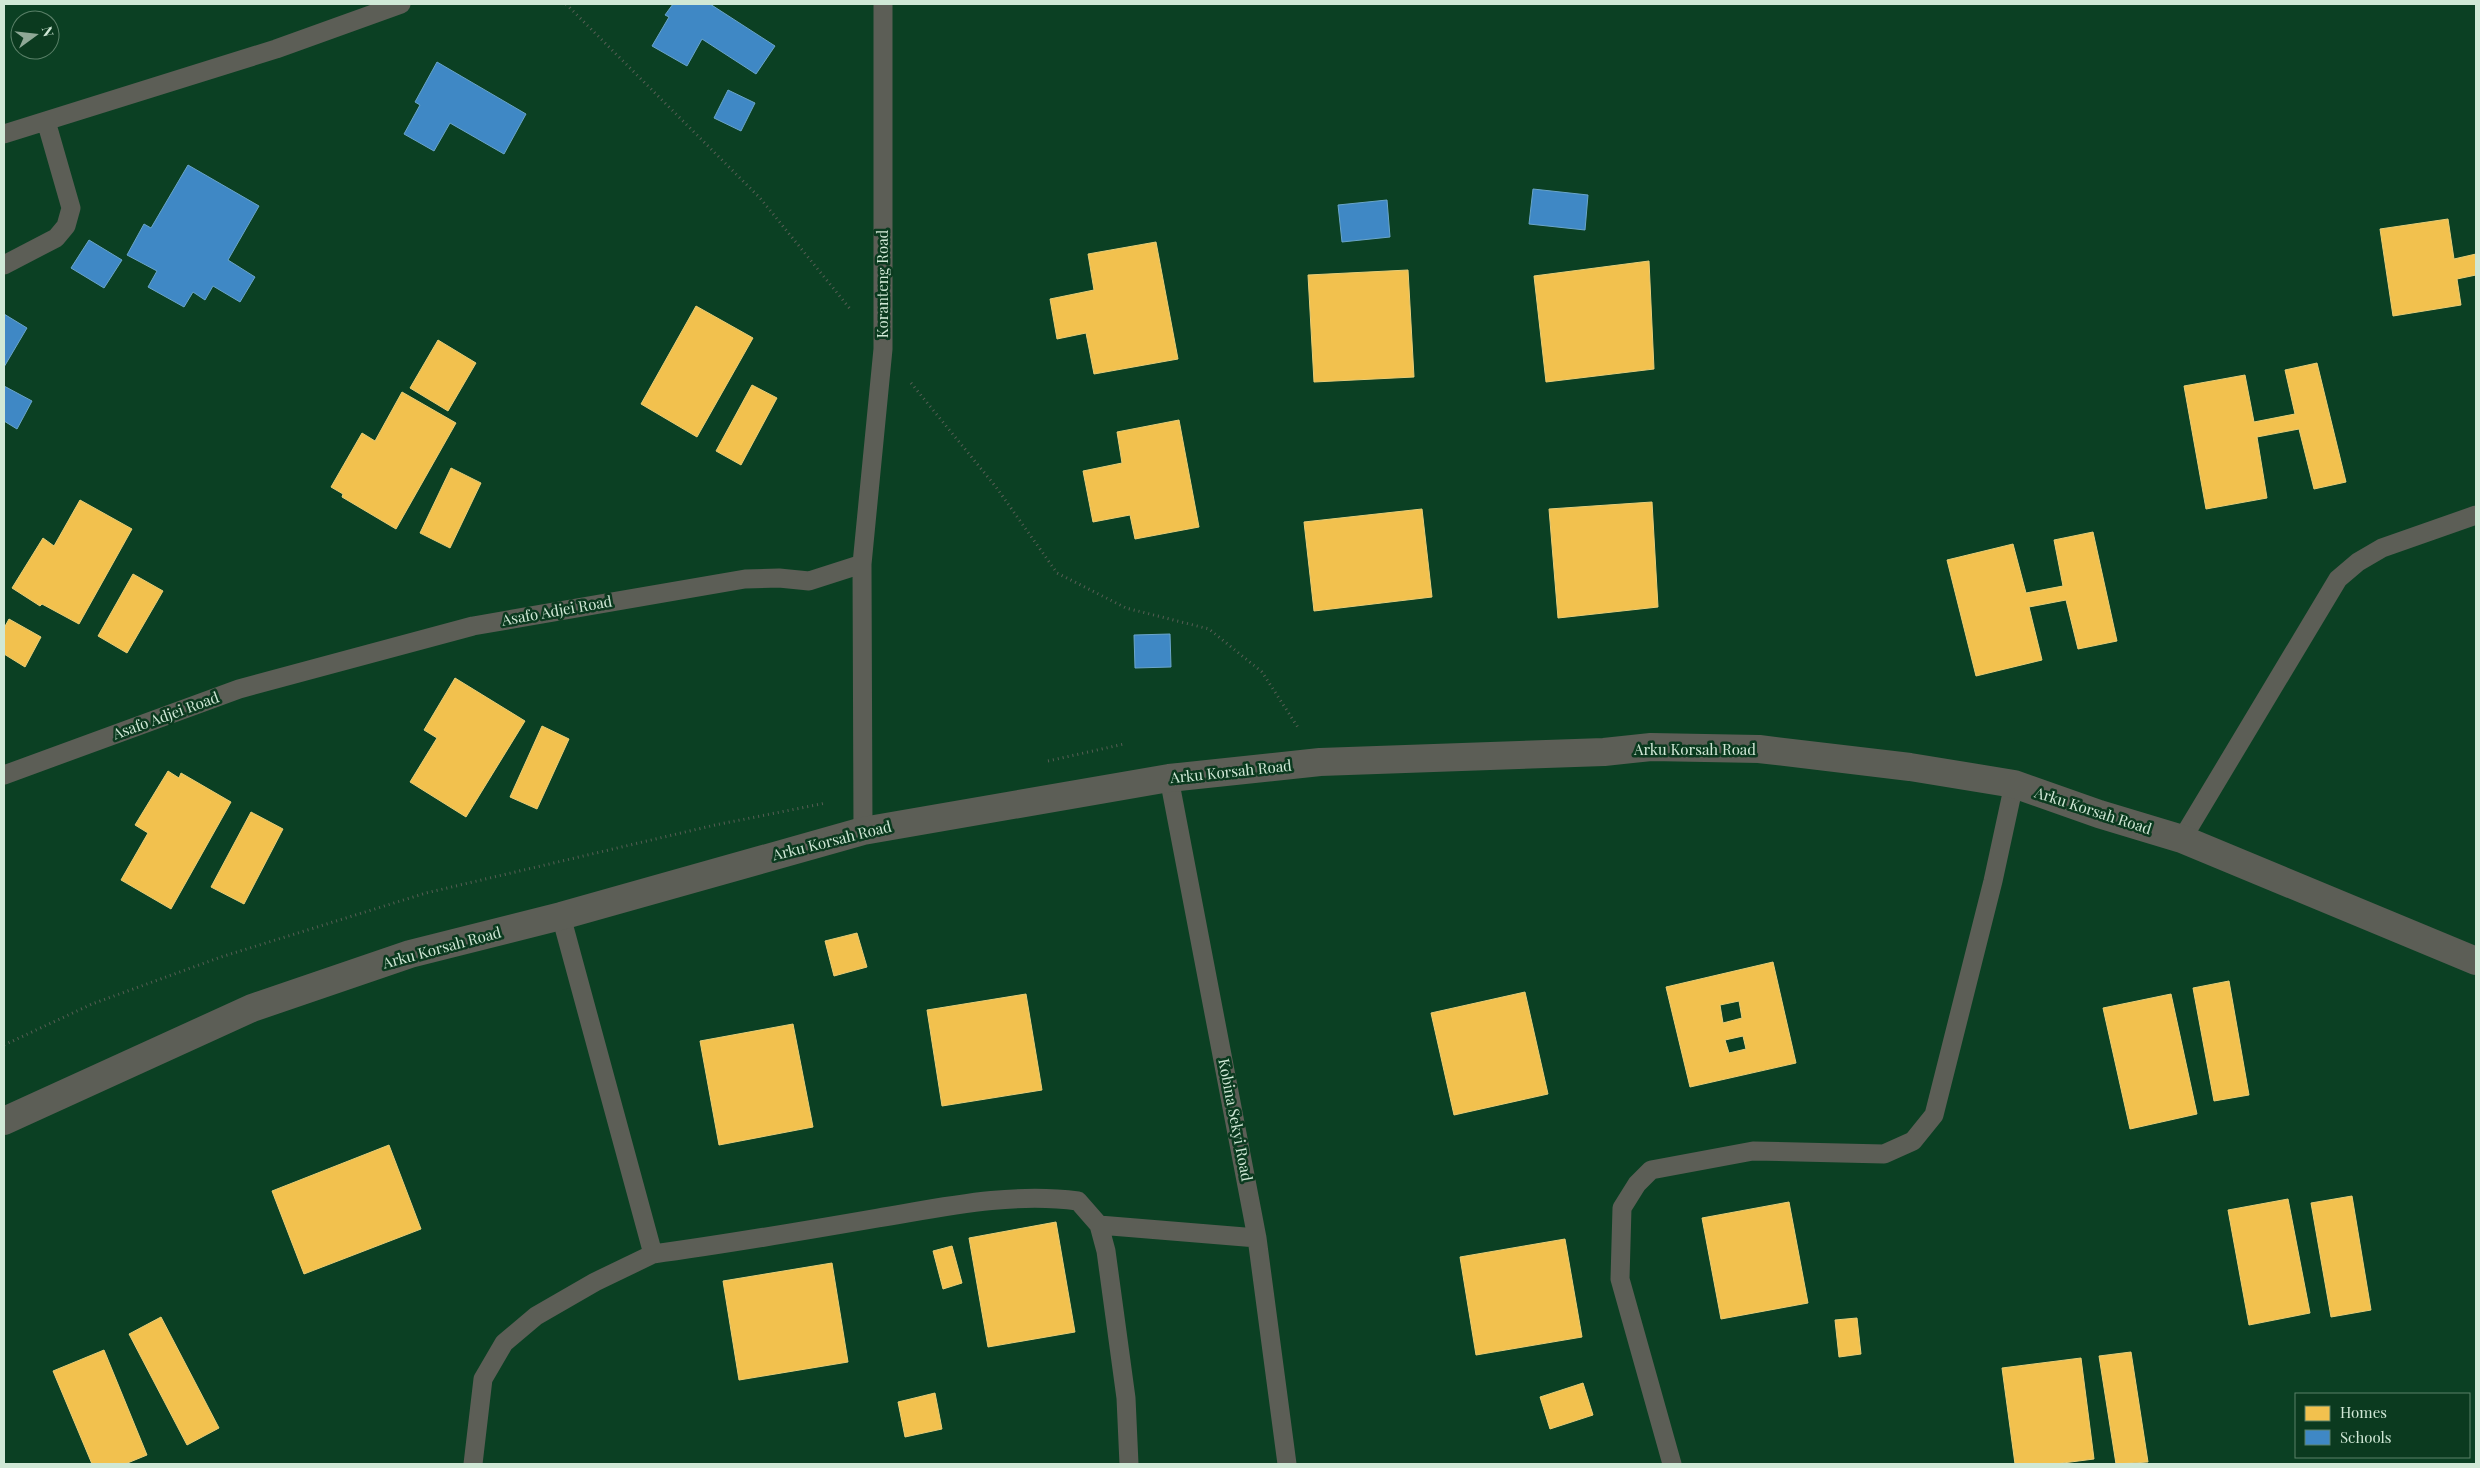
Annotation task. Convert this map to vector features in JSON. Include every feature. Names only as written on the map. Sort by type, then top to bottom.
[{"type":"street","name":"Arku Korsah Road","points":[[4,1121],[252,1008],[410,954],[561,916],[863,831],[1169,778],[1320,762],[1604,752],[1651,747],[1759,749],[1910,767],[2014,784],[2098,814],[2182,839],[2476,961]]},
{"type":"lane","points":[[4,134],[276,49],[401,4]]},
{"type":"lane","name":"Koranteng Road","points":[[862,564],[883,350],[883,4]]},
{"type":"lane","points":[[4,265],[56,238],[66,226],[71,208],[46,121]]},
{"type":"lane","points":[[2182,839],[2338,579],[2358,562],[2382,548],[2476,515]]},
{"type":"lane","points":[[862,564],[863,831]]},
{"type":"lane","name":"Asafo Adjei Road","points":[[4,775],[239,690],[473,626],[745,579],[779,578],[809,581],[862,564]]},
{"type":"lane","name":"Kobina Sekyi Road","points":[[1169,778],[1257,1238],[1287,1464]]},
{"type":"lane","points":[[1672,1464],[1620,1279],[1622,1208],[1637,1184],[1651,1170],[1753,1151],[1884,1154],[1914,1141],[1934,1115],[1993,881],[2014,784]]},
{"type":"lane","points":[[561,916],[653,1254]]},
{"type":"lane","points":[[473,1464],[483,1379],[504,1342],[536,1316],[594,1282],[653,1254],[985,1201],[1052,1198],[1078,1201],[1099,1226],[1106,1251],[1126,1398],[1129,1464]]},
{"type":"lane","points":[[1099,1226],[1257,1238]]},
{"type":"path","points":[[566,4],[760,198],[996,487],[1057,573],[1126,608],[1209,629],[1262,672],[1320,762]]},
{"type":"path","points":[[1040,763],[1124,744]]},
{"type":"path","points":[[4,1045],[92,1004],[221,957],[426,893],[715,825],[863,795]]},
{"type":"shaded area","points":[[4,4],[2476,4],[2476,1464],[4,1464]]},
{"type":"building: Homes","points":[[2448,219],[2454,259],[2476,254],[2476,275],[2457,279],[2461,305],[2393,316],[2380,229]]},
{"type":"building: Homes","points":[[1156,242],[1178,359],[1094,374],[1086,333],[1057,339],[1050,299],[1094,290],[1088,254]]},
{"type":"building: Homes","points":[[1649,261],[1654,369],[1546,382],[1534,276]]},
{"type":"building: Homes","points":[[1408,270],[1414,377],[1314,382],[1308,275]]},
{"type":"building: Homes","points":[[696,306],[753,338],[697,437],[641,404]]},
{"type":"building: Homes","points":[[438,340],[476,363],[448,411],[410,388]]},
{"type":"building: Homes","points":[[2317,363],[2346,482],[2314,489],[2299,429],[2257,437],[2267,498],[2206,509],[2184,386],[2245,375],[2254,422],[2295,414],[2285,370]]},
{"type":"building: Homes","points":[[752,385],[777,398],[741,465],[716,451]]},
{"type":"building: Homes","points":[[402,392],[456,423],[396,529],[342,497],[343,494],[331,487],[362,433],[375,441]]},
{"type":"building: Homes","points":[[1179,420],[1199,527],[1135,539],[1130,515],[1093,522],[1083,471],[1122,463],[1117,432]]},
{"type":"building: Homes","points":[[451,468],[481,483],[450,548],[420,533]]},
{"type":"building: Homes","points":[[80,500],[132,529],[79,624],[42,604],[40,606],[12,588],[43,538],[54,546]]},
{"type":"building: Homes","points":[[1652,502],[1658,607],[1558,618],[1549,509]]},
{"type":"building: Homes","points":[[1422,509],[1432,597],[1314,611],[1304,522]]},
{"type":"building: Homes","points":[[2093,532],[2117,641],[2078,649],[2066,600],[2029,607],[2042,660],[1976,676],[1947,560],[2013,544],[2026,593],[2063,586],[2054,540]]},
{"type":"building: Homes","points":[[133,574],[163,591],[127,653],[98,636]]},
{"type":"building: Homes","points":[[9,619],[41,637],[25,667],[4,654],[4,628]]},
{"type":"building: Homes","points":[[455,678],[525,721],[466,817],[410,782],[437,738],[424,730]]},
{"type":"building: Homes","points":[[542,726],[569,739],[537,809],[510,797]]},
{"type":"building: Homes","points":[[168,771],[179,778],[181,773],[231,802],[171,909],[121,880],[148,833],[135,825]]},
{"type":"building: Homes","points":[[251,812],[283,829],[244,904],[211,887]]},
{"type":"building: Homes","points":[[857,933],[867,967],[834,976],[825,941]]},
{"type":"building: Homes","points":[[1773,962],[1796,1063],[1690,1087],[1666,987]],"holes":[[[1739,1001],[1742,1018],[1723,1023],[1720,1005]],[[1743,1036],[1746,1049],[1729,1053],[1725,1040]]]},
{"type":"building: Homes","points":[[2229,981],[2249,1095],[2214,1101],[2193,988]]},
{"type":"building: Homes","points":[[1525,992],[1548,1094],[1454,1115],[1431,1013]]},
{"type":"building: Homes","points":[[1026,994],[1042,1090],[942,1106],[927,1010]]},
{"type":"building: Homes","points":[[2171,994],[2197,1114],[2130,1129],[2103,1008]]},
{"type":"building: Homes","points":[[793,1024],[813,1127],[719,1145],[700,1041]]},
{"type":"building: Homes","points":[[389,1145],[421,1229],[304,1274],[272,1191]]},
{"type":"building: Homes","points":[[2352,1196],[2371,1310],[2331,1317],[2311,1203]]},
{"type":"building: Homes","points":[[2288,1199],[2310,1313],[2249,1325],[2228,1210]]},
{"type":"building: Homes","points":[[1789,1202],[1808,1303],[1721,1319],[1702,1218]]},
{"type":"building: Homes","points":[[1056,1222],[1075,1332],[988,1347],[969,1238]]},
{"type":"building: Homes","points":[[1565,1239],[1582,1337],[1476,1355],[1460,1257]]},
{"type":"building: Homes","points":[[952,1246],[962,1283],[943,1289],[933,1251]]},
{"type":"building: Homes","points":[[832,1263],[848,1362],[739,1380],[723,1281]]},
{"type":"building: Homes","points":[[161,1317],[219,1428],[187,1445],[129,1334]]},
{"type":"building: Homes","points":[[1857,1318],[1861,1354],[1839,1357],[1835,1320]]},
{"type":"building: Homes","points":[[104,1350],[147,1455],[125,1464],[92,1464],[53,1371]]},
{"type":"building: Homes","points":[[2131,1352],[2148,1462],[2116,1464],[2099,1356]]},
{"type":"building: Homes","points":[[2081,1358],[2094,1459],[2055,1464],[2015,1464],[2002,1368]]},
{"type":"building: Homes","points":[[1583,1383],[1593,1415],[1550,1429],[1540,1397]]},
{"type":"building: Homes","points":[[935,1393],[942,1429],[905,1437],[898,1402]]},
{"type":"building: Schools","points":[[673,4],[710,4],[775,46],[756,74],[702,39],[687,66],[652,46],[669,17],[665,15]]},
{"type":"building: Schools","points":[[437,62],[526,114],[504,154],[450,123],[434,151],[404,134],[420,105],[415,102]]},
{"type":"building: Schools","points":[[728,90],[755,103],[741,131],[714,118]]},
{"type":"building: Schools","points":[[188,165],[259,206],[228,260],[255,277],[240,302],[213,286],[205,300],[193,292],[184,307],[148,287],[157,271],[127,255],[144,224],[151,228]]},
{"type":"building: Schools","points":[[1533,189],[1588,195],[1585,230],[1529,224]]},
{"type":"building: Schools","points":[[1387,200],[1390,237],[1342,242],[1338,205]]},
{"type":"building: Schools","points":[[89,240],[122,260],[104,288],[71,268]]},
{"type":"building: Schools","points":[[4,314],[27,328],[4,367]]},
{"type":"building: Schools","points":[[4,386],[32,401],[17,429],[4,421]]},
{"type":"building: Schools","points":[[1170,634],[1171,667],[1135,668],[1134,635]]}]
